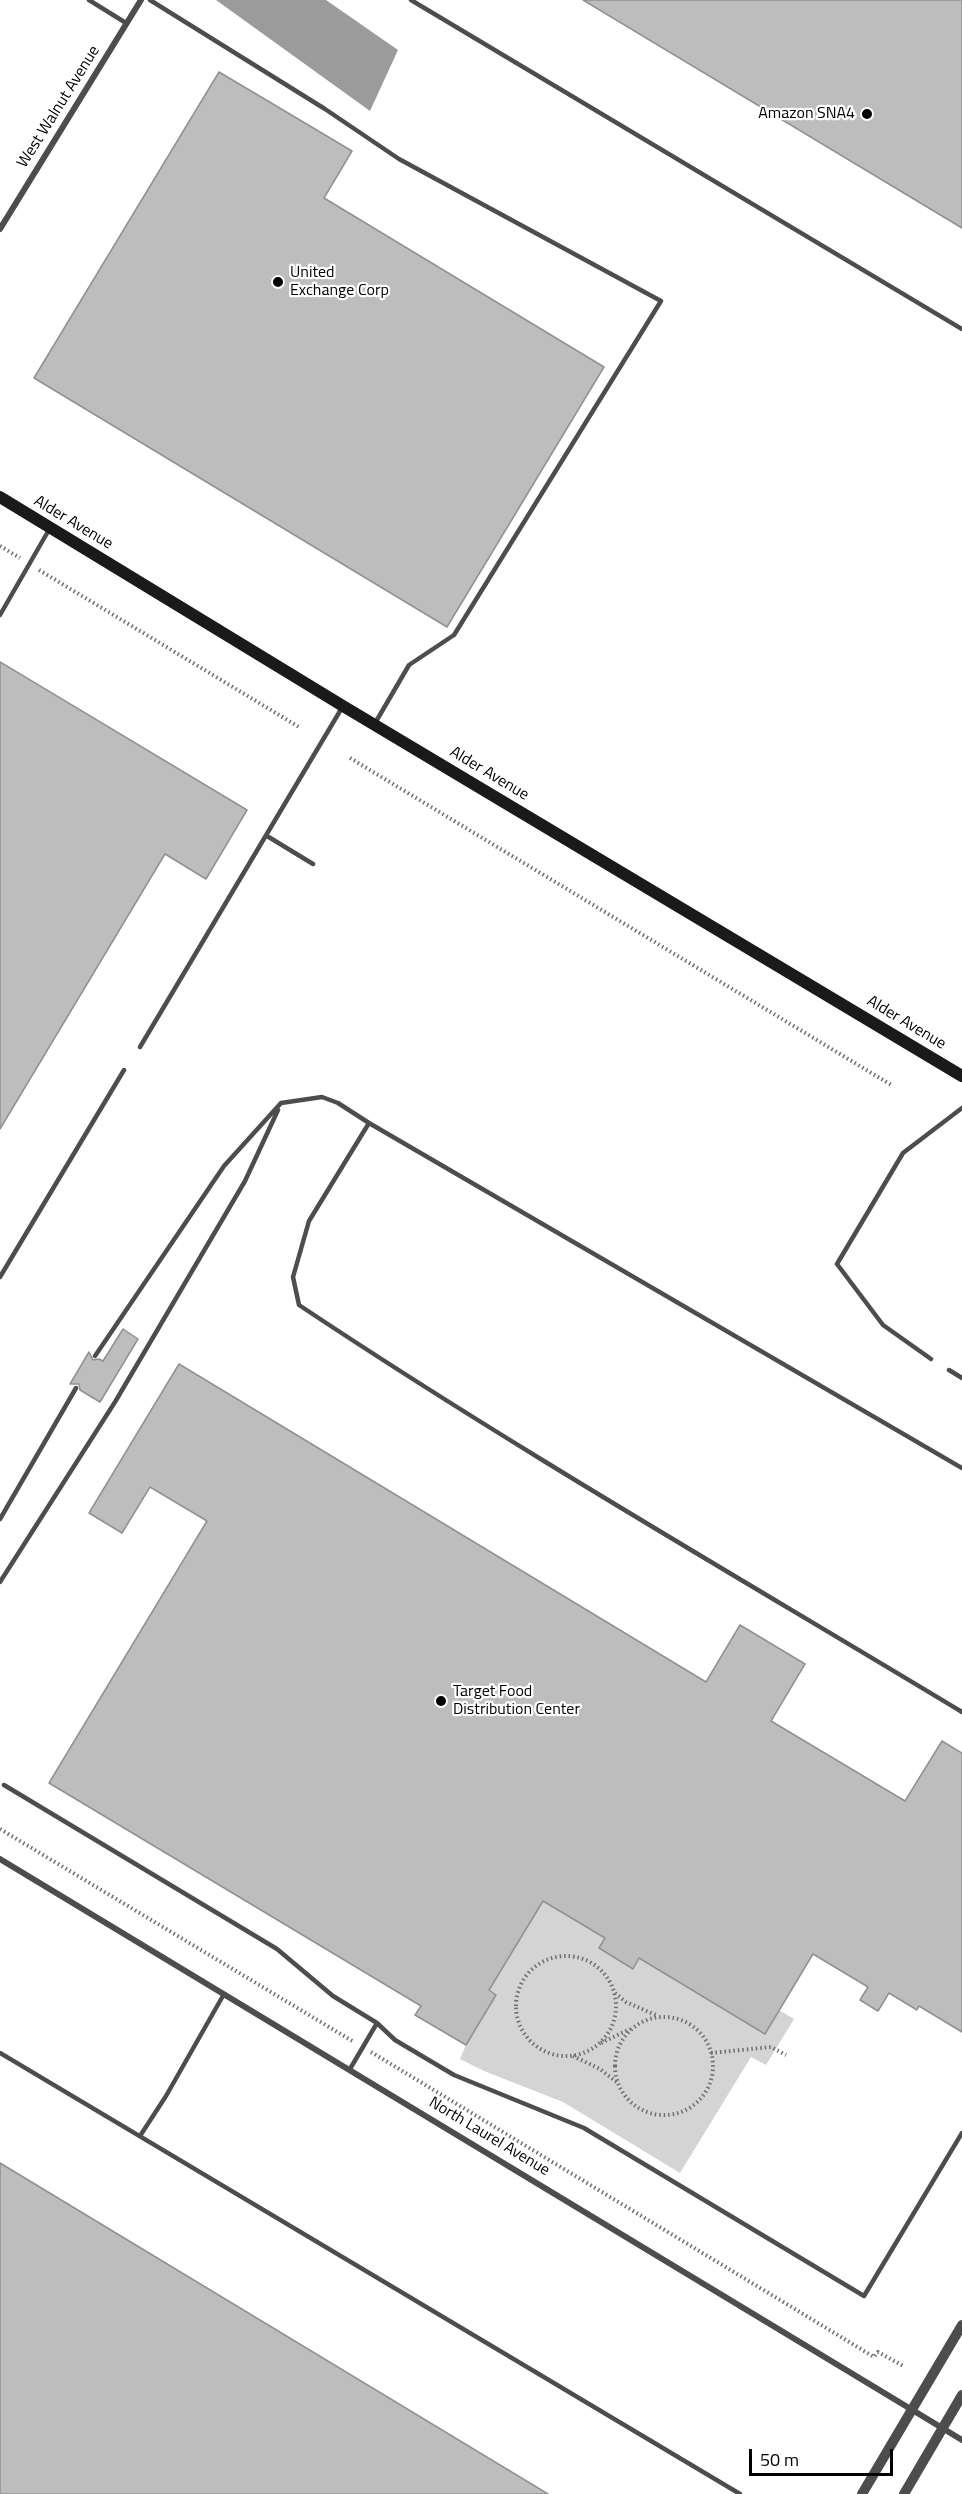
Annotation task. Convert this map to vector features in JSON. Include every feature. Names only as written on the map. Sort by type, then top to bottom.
[{"type":"main road","name":"Alder Avenue","points":[[0,497],[374,725],[962,1076]]},
{"type":"street","name":"West Walnut Avenue","points":[[1,224],[141,0]]},
{"type":"street","name":"North Laurel Avenue","points":[[0,1859],[962,2440]]},
{"type":"street","points":[[862,2494],[962,2325]]},
{"type":"street","points":[[904,2494],[962,2395]]},
{"type":"lane","points":[[89,0],[126,23]]},
{"type":"lane","points":[[150,0],[325,109],[399,159],[661,300],[454,635],[409,666],[374,725]]},
{"type":"lane","points":[[411,0],[962,329]]},
{"type":"lane","points":[[0,615],[50,528]]},
{"type":"lane","points":[[140,1047],[343,706]]},
{"type":"lane","points":[[267,836],[313,864]]},
{"type":"lane","points":[[0,1277],[124,1070]]},
{"type":"lane","points":[[95,1356],[224,1166],[281,1103],[322,1097],[338,1103],[962,1468]]},
{"type":"lane","points":[[1,1579],[115,1402],[245,1181],[281,1103]]},
{"type":"lane","points":[[931,1359],[883,1325],[837,1264],[903,1153],[962,1108]]},
{"type":"lane","points":[[369,1123],[309,1221],[293,1277],[299,1305],[404,1375],[962,1712]]},
{"type":"lane","points":[[949,1370],[962,1378]]},
{"type":"lane","points":[[0,1518],[76,1388]]},
{"type":"lane","points":[[4,1785],[277,1948],[333,1996],[377,2023],[395,2040],[454,2075],[584,2128],[864,2296],[962,2133]]},
{"type":"lane","points":[[140,2136],[166,2096],[224,1994]]},
{"type":"lane","points":[[350,2069],[377,2023]]},
{"type":"lane","points":[[0,2053],[740,2494]]},
{"type":"path","points":[[0,546],[299,727]]},
{"type":"path","points":[[350,758],[893,1086]]},
{"type":"path","points":[[0,1829],[874,2357],[878,2352],[905,2367]]},
{"type":"path","points":[[594,2046],[610,2028],[615,2013],[613,1992],[609,1981],[598,1968],[584,1960],[568,1956],[551,1958],[536,1966],[524,1978],[517,1993],[516,2010],[520,2026],[529,2040],[541,2050],[556,2056],[573,2056],[594,2046],[638,2025],[662,2018],[674,2018],[689,2023],[702,2034],[714,2063],[712,2079],[705,2094],[694,2106],[679,2114],[663,2116],[647,2113],[632,2104],[622,2092],[616,2076],[615,2060],[620,2044],[638,2025]]},
{"type":"path","points":[[613,1992],[626,2002],[662,2018]]},
{"type":"path","points":[[711,2053],[771,2047],[786,2055]]},
{"type":"path","points":[[573,2056],[600,2069],[619,2084]]},
{"type":"shaded area","points":[[216,0],[326,0],[398,50],[370,111]]},
{"type":"shaded area","points":[[543,1901],[605,1938],[599,1948],[632,1968],[639,1958],[779,2010],[794,2019],[766,2065],[751,2057],[680,2173],[563,2102],[484,2071],[460,2059],[496,1995],[489,1990]]},
{"type":"building","name":"Amazon SNA4","points":[[583,0],[962,0],[962,228]]},
{"type":"building","name":"United Exchange Corp","points":[[219,72],[352,151],[324,198],[604,367],[447,627],[34,378]]},
{"type":"building","points":[[0,662],[247,810],[206,879],[165,854],[0,1129]]},
{"type":"building","points":[[123,1329],[138,1339],[100,1402],[80,1390],[79,1384],[70,1384],[89,1352],[93,1360],[103,1361]]},
{"type":"building","name":"Target Food Distribution Center","points":[[179,1364],[706,1682],[740,1625],[805,1664],[771,1721],[905,1801],[942,1741],[962,1753],[962,2032],[919,2006],[917,2010],[889,1993],[878,2011],[860,2000],[868,1987],[813,1954],[765,2034],[639,1958],[633,1969],[599,1948],[605,1938],[543,1901],[489,1990],[496,1995],[466,2045],[415,2015],[421,2006],[49,1783],[207,1521],[150,1487],[122,1533],[89,1513]]},
{"type":"building","points":[[0,2163],[548,2494],[0,2494]]},
{"type":"place","name":"Amazon SNA4","points":[[867,114]]},
{"type":"place","name":"United Exchange Corp","points":[[278,282]]},
{"type":"place","name":"Target Food Distribution Center","points":[[441,1701]]}]
